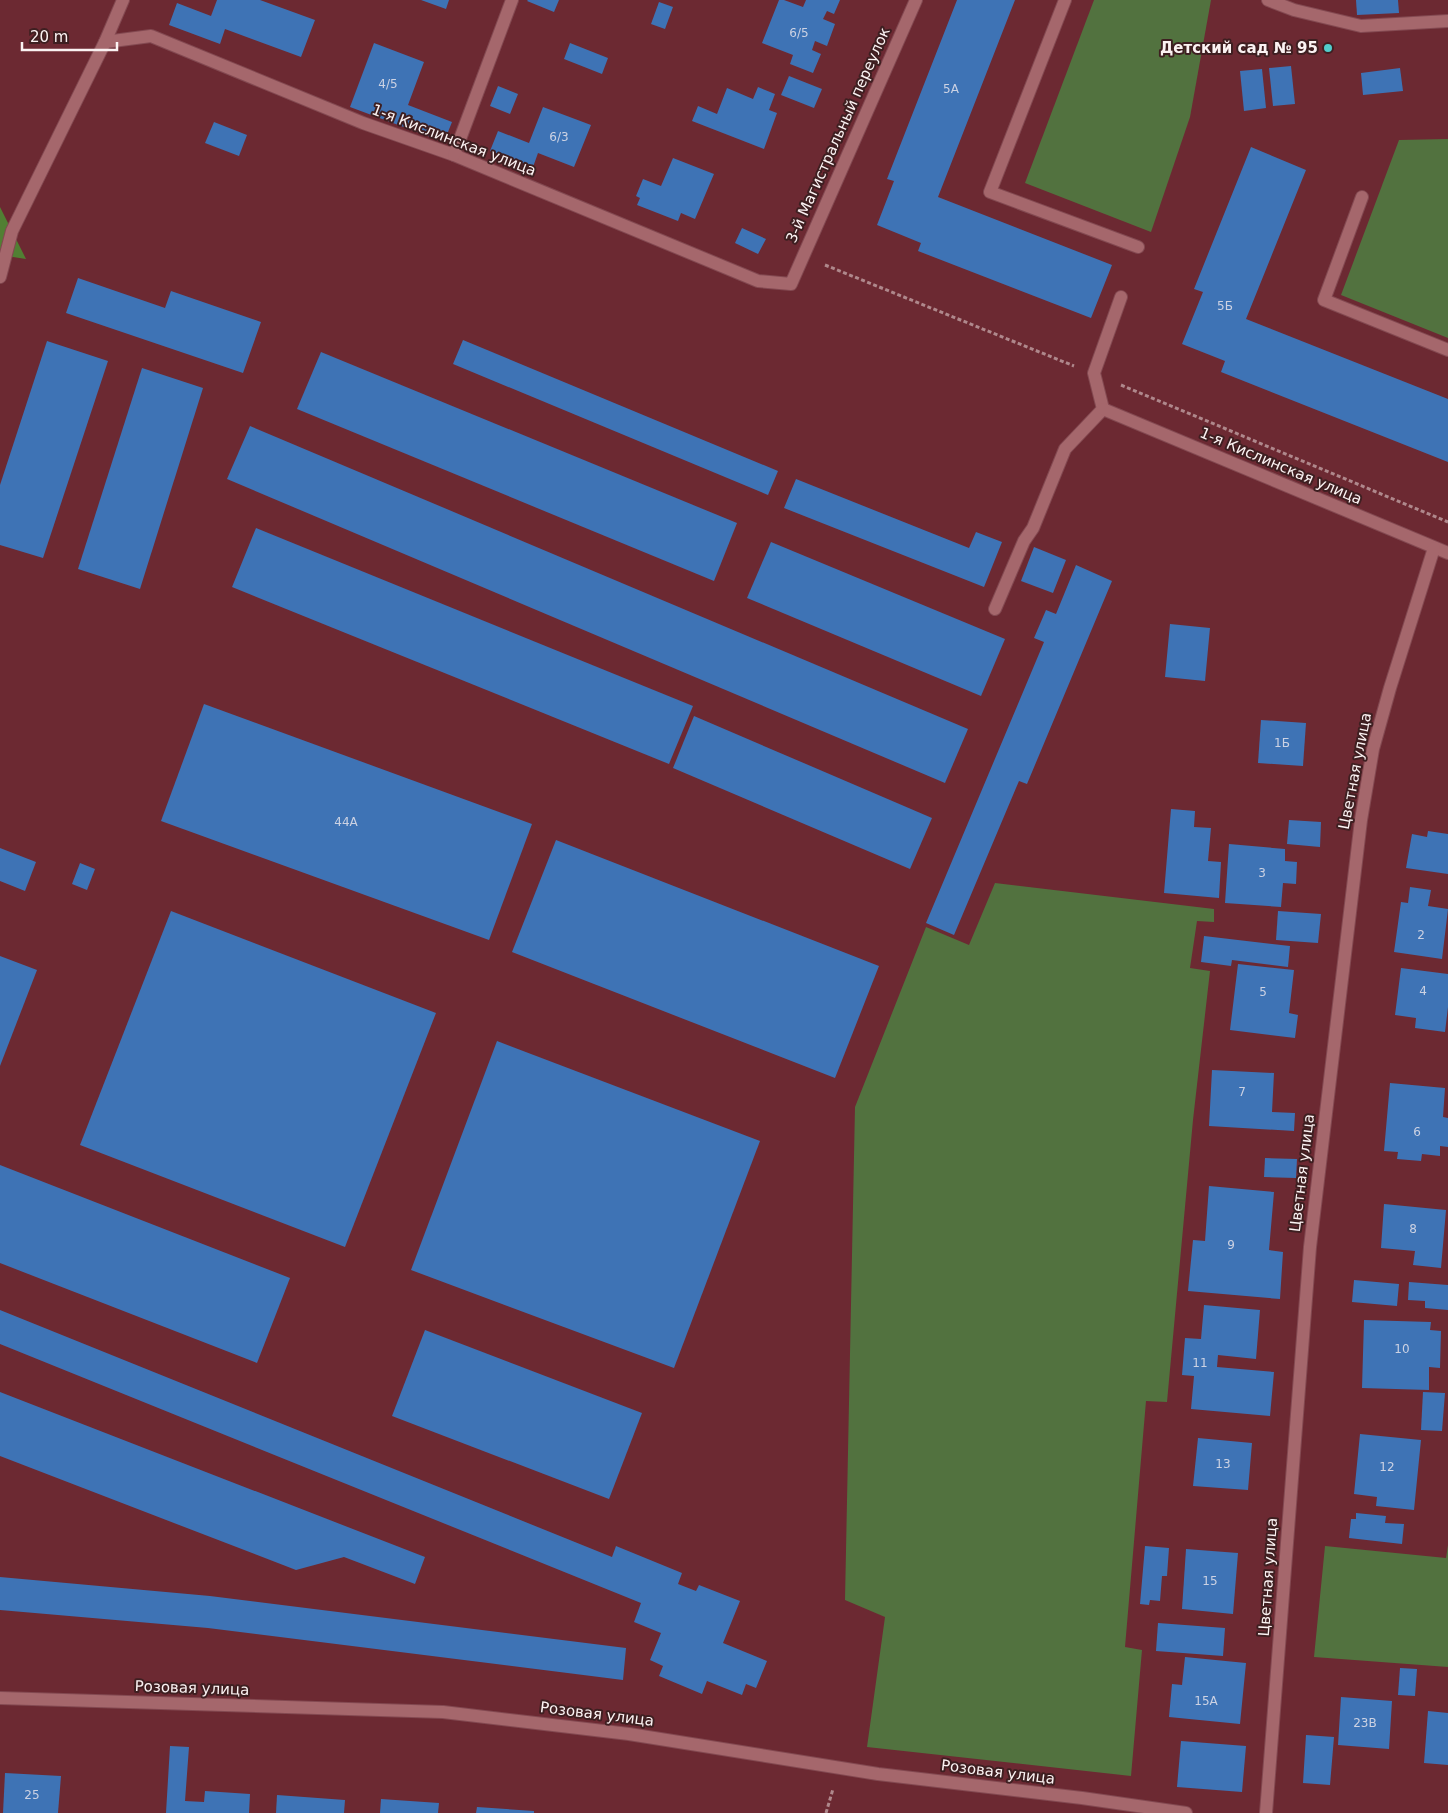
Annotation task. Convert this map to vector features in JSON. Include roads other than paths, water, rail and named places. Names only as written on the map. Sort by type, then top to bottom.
[{"type":"street","points":[[0,276],[12,231],[105,42],[123,0]]},
{"type":"street","points":[[454,155],[512,0]]},
{"type":"street","name":"3-й Магистральный переулок","points":[[791,284],[916,0]]},
{"type":"street","points":[[1066,0],[990,192],[1138,247]]},
{"type":"street","points":[[1268,0],[1294,10],[1360,26],[1448,21]]},
{"type":"street","name":"1-я Кислинская улица","points":[[105,42],[151,36],[363,123],[454,155],[758,281],[791,284]]},
{"type":"street","points":[[1362,198],[1324,300],[1448,350]]},
{"type":"street","points":[[995,610],[1024,541],[1033,528],[1065,449],[1102,409],[1094,374],[1121,296]]},
{"type":"street","name":"1-я Кислинская улица","points":[[1102,409],[1448,553]]},
{"type":"street","name":"Цветная улица","points":[[1266,1813],[1310,1247],[1360,820],[1373,749],[1434,548]]},
{"type":"street","name":"Розовая улица","points":[[0,1698],[443,1712],[629,1734],[878,1774],[1082,1798],[1186,1813]]},
{"type":"place","name":"Детский сад № 95","points":[[1328,48]]}]
